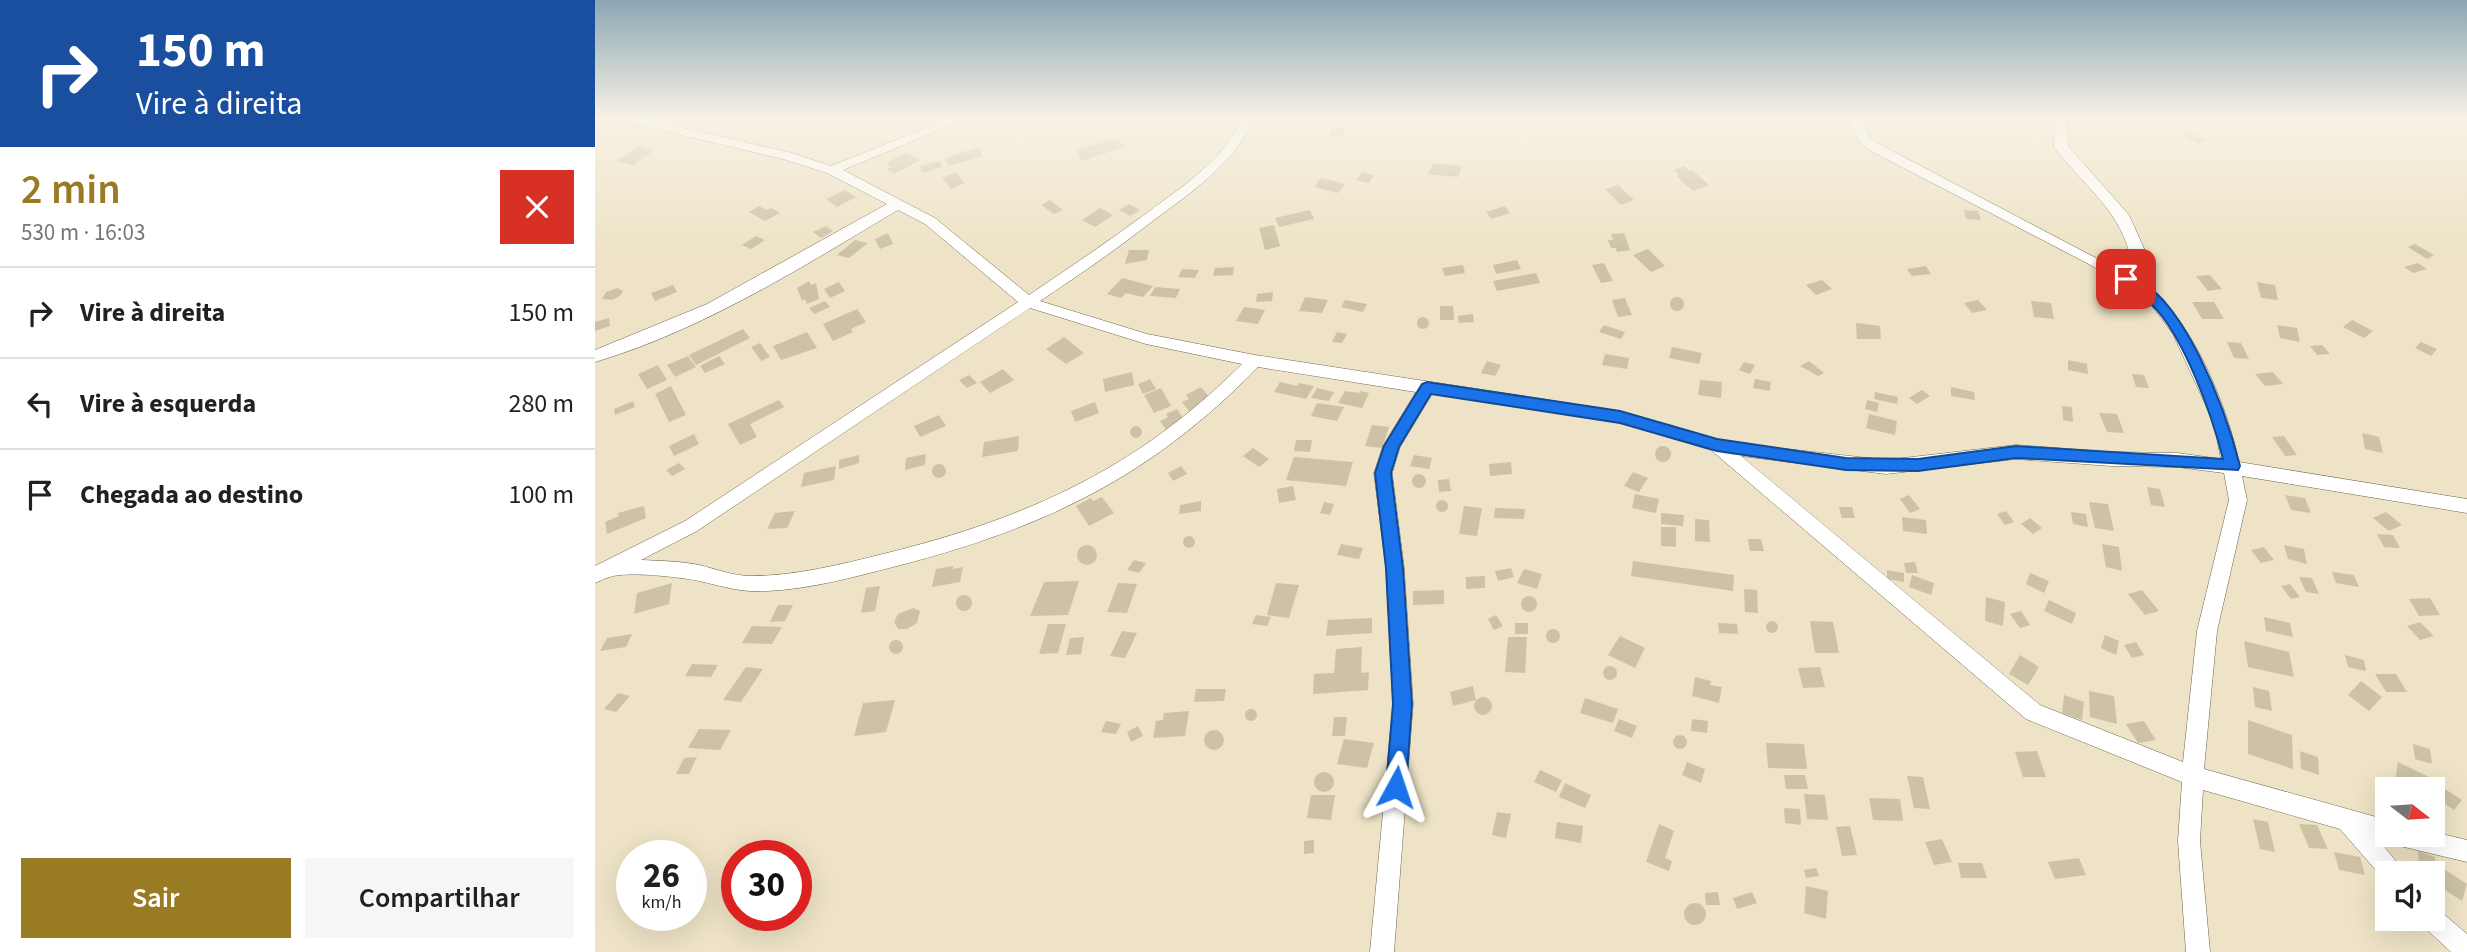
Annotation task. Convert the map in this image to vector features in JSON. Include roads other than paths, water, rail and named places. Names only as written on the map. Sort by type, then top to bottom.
[{"type":"street","points":[[808,162],[832,170],[930,221],[1029,303],[1146,339],[1255,361],[1620,417],[1717,445],[1777,455],[1886,467],[2016,452],[2232,466],[2467,506]]},
{"type":"street","points":[[832,170],[851,162]]},
{"type":"street","points":[[603,571],[691,526],[1029,303],[1098,256],[1207,174],[1217,162]]},
{"type":"street","points":[[1904,162],[2090,259],[2157,302],[2180,332],[2222,424],[2238,500],[2207,631],[2192,776],[2189,841],[2199,952]]},
{"type":"street","points":[[2075,162],[2122,215],[2139,253],[2143,291]]},
{"type":"street","points":[[595,356],[669,326],[794,265],[898,204]]},
{"type":"street","points":[[603,571],[692,572],[748,584],[815,578],[918,554],[1047,510],[1117,476],[1224,396],[1255,361]]},
{"type":"street","points":[[1382,952],[1403,704],[1394,556],[1383,473],[1392,446],[1427,388]]},
{"type":"street","points":[[1717,445],[2033,712],[2192,776],[2375,828]]},
{"type":"street","points":[[2346,820],[2381,861]]},
{"type":"street","points":[[2445,846],[2467,851]]},
{"type":"street","points":[[2445,930],[2467,950]]}]
